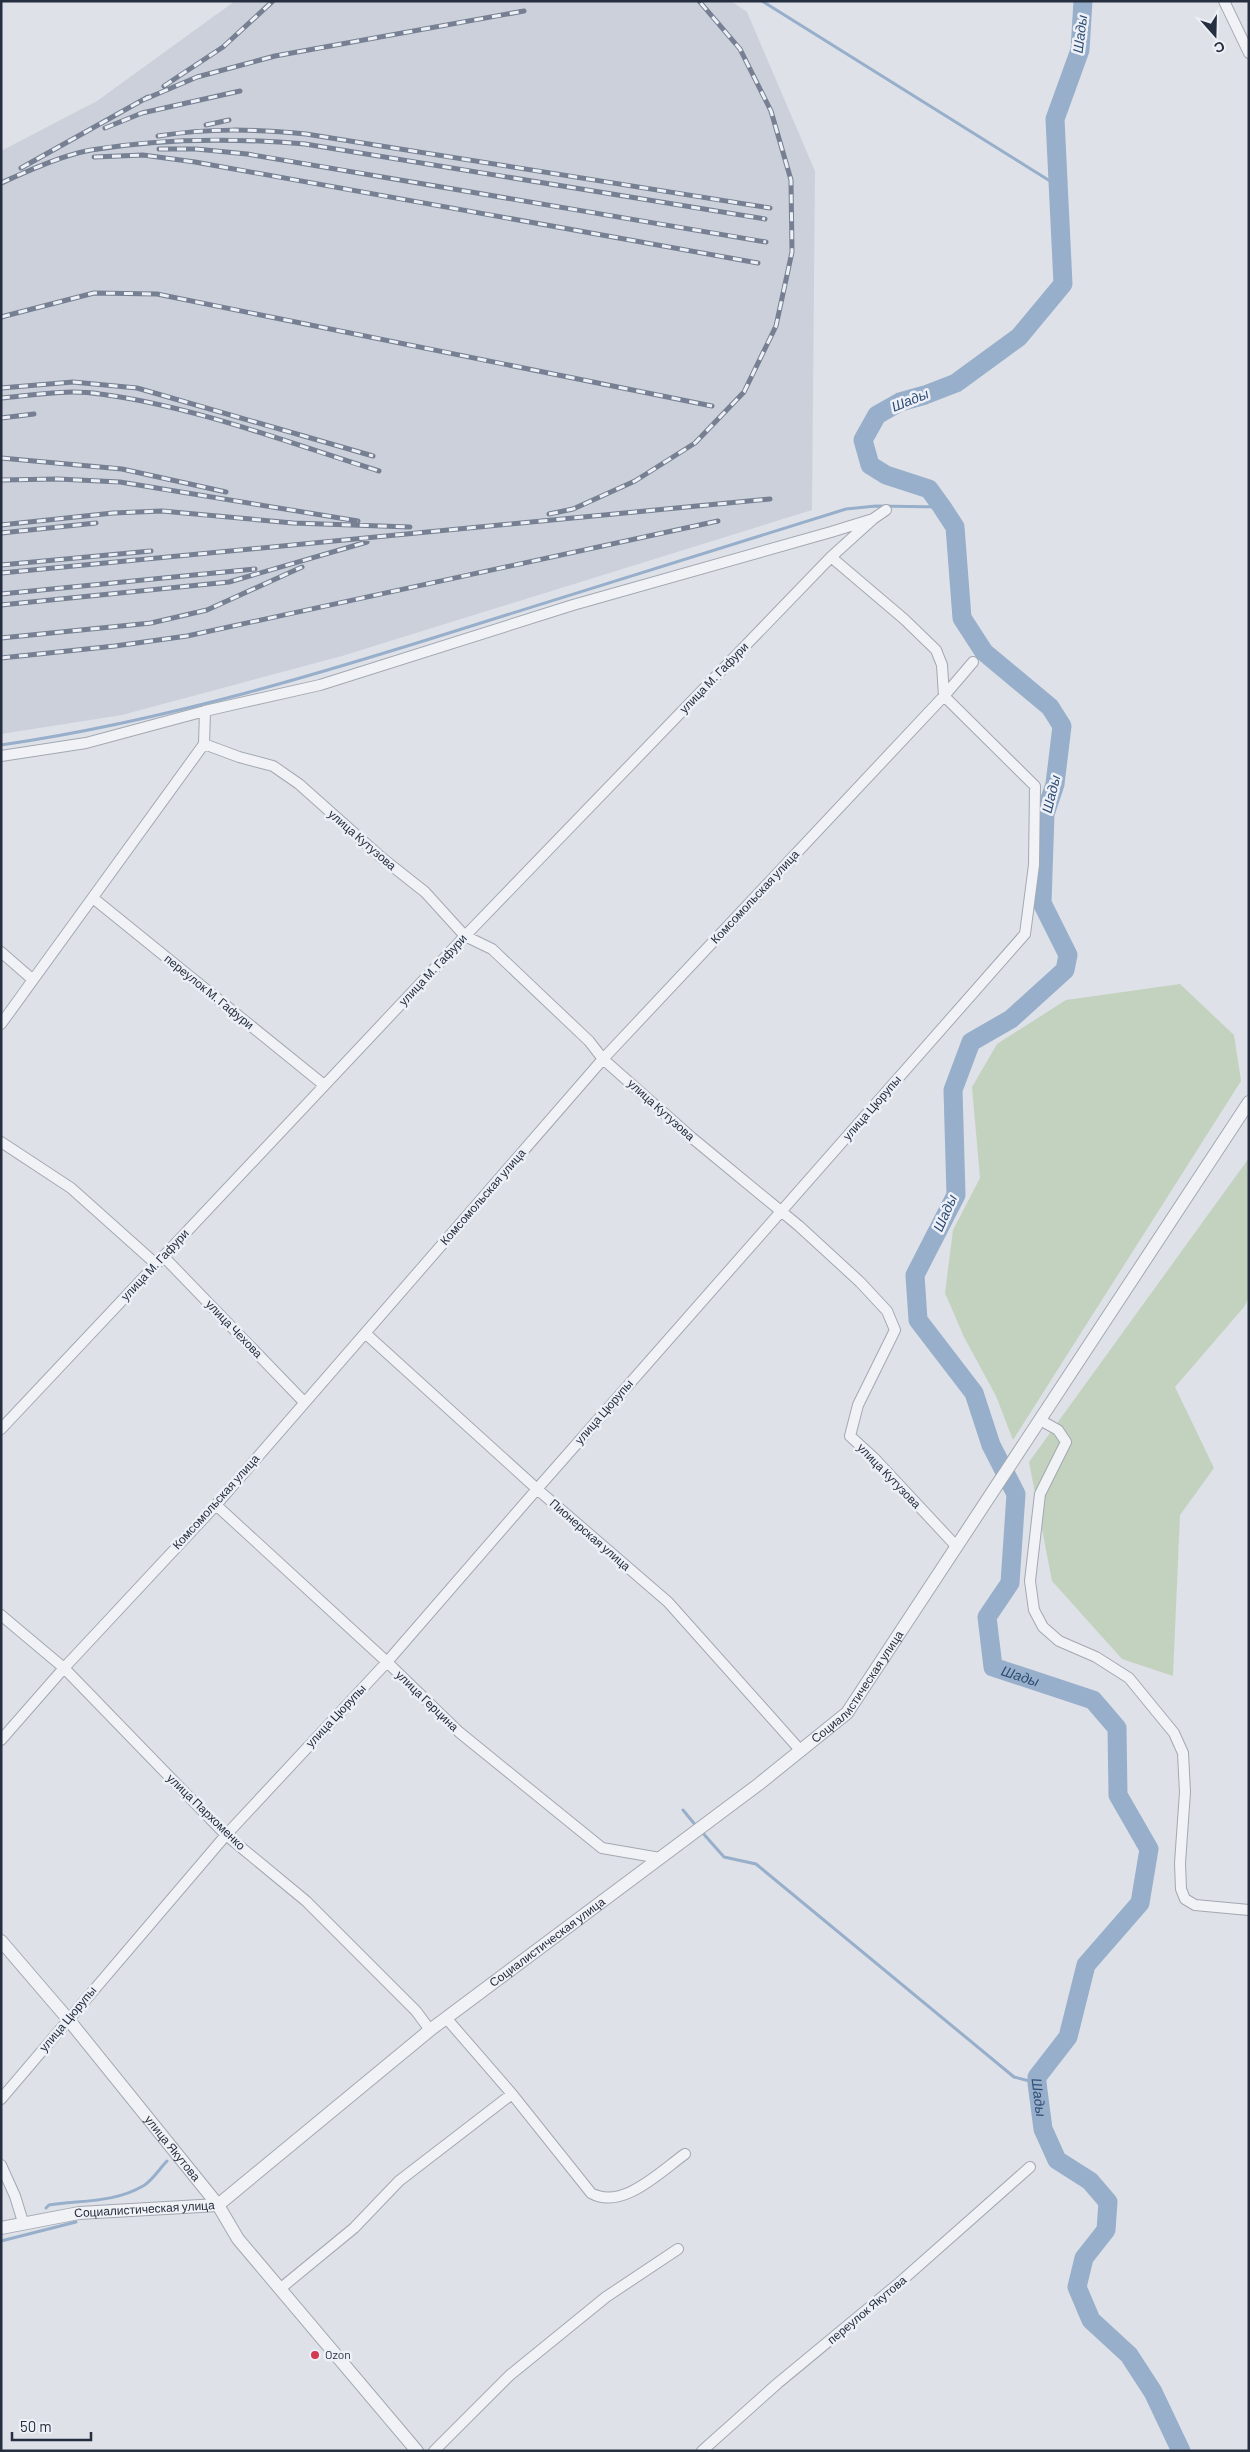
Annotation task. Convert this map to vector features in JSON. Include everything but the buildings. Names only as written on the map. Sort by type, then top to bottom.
[{"type":"street","points":[[1224,1],[1249,53]]},
{"type":"street","points":[[1,756],[86,743],[205,711],[320,685],[573,605],[872,519],[886,510]]},
{"type":"street","name":"улица М. Гафури","points":[[1,1429],[465,936],[831,558],[872,519]]},
{"type":"street","points":[[831,558],[904,619],[936,650],[942,665],[944,696]]},
{"type":"street","name":"Комсомольская улица","points":[[1,1740],[64,1668],[216,1505],[603,1058],[944,696],[973,662]]},
{"type":"street","name":"улица Цюрупы","points":[[1,2099],[226,1835],[387,1662],[536,1489],[1025,934],[1034,864],[1035,786],[944,696]]},
{"type":"street","points":[[1,1024],[204,744],[205,711]]},
{"type":"street","name":"улица Кутузова","points":[[204,744],[239,757],[273,766],[298,784],[382,858],[425,892],[465,936],[492,949],[589,1041],[603,1058],[691,1137],[781,1211],[860,1282],[887,1311],[895,1330],[858,1405],[850,1436],[875,1459],[957,1547]]},
{"type":"street","name":"переулок М. Гафури","points":[[93,898],[324,1086]]},
{"type":"street","points":[[1,952],[32,979]]},
{"type":"street","name":"Социалистическая улица","points":[[1,2228],[23,2222],[79,2213],[218,2205],[430,2030],[694,1833],[847,1714],[1249,1102]]},
{"type":"street","name":"улица Чехова","points":[[1,1142],[71,1188],[160,1260],[304,1402]]},
{"type":"street","name":"Пионерская улица","points":[[365,1333],[536,1489],[668,1602],[801,1751]]},
{"type":"street","points":[[1040,1420],[1058,1430],[1066,1442],[1040,1494],[1030,1581],[1034,1610],[1043,1627],[1059,1641],[1096,1657],[1129,1678],[1174,1733],[1182,1753],[1184,1792],[1180,1863],[1181,1889],[1186,1899],[1195,1905],[1249,1910]]},
{"type":"street","name":"улица Герцина","points":[[216,1505],[387,1662],[459,1732],[602,1848],[660,1858]]},
{"type":"street","name":"улица Пархоменко","points":[[1,1615],[64,1668],[226,1835],[306,1901],[416,2011],[430,2030]]},
{"type":"street","name":"улица Якутова","points":[[1,1941],[68,2019],[218,2205],[238,2239],[416,2451]]},
{"type":"street","points":[[447,2019],[512,2094],[591,2193],[600,2198],[613,2198],[630,2193],[685,2154]]},
{"type":"street","points":[[281,2288],[354,2228],[399,2181],[512,2094]]},
{"type":"street","points":[[1,2165],[15,2196],[23,2222]]},
{"type":"street","name":"переулок Якутова","points":[[702,2451],[778,2383],[899,2284],[1030,2167]]},
{"type":"street","points":[[434,2451],[510,2375],[606,2298],[678,2249]]},
{"type":"shaded area","points":[[235,1],[731,1],[747,12],[815,171],[812,510],[342,656],[122,715],[1,734],[1,151],[97,101]]},
{"type":"green space","points":[[1180,984],[1234,1035],[1241,1081],[1013,1440],[996,1396],[964,1337],[945,1293],[953,1230],[980,1178],[972,1087],[997,1044],[1066,1000]]},
{"type":"green space","points":[[1249,1158],[1249,1297],[1244,1307],[1175,1387],[1214,1468],[1180,1515],[1173,1676],[1122,1659],[1052,1581],[1029,1462]]},
{"type":"waterway","points":[[762,1],[1058,186]]},
{"type":"waterway","name":"Шады","points":[[1083,1],[1080,50],[1055,119],[1063,284],[1019,337],[956,383],[900,402],[877,415],[863,440],[870,465],[886,475],[929,489],[942,507],[955,527],[962,618],[984,652],[1050,707],[1062,726],[1055,784],[1045,814],[1042,903],[1068,955],[1065,970],[1011,1019],[971,1042],[953,1090],[956,1195],[915,1275],[918,1320],[974,1393],[991,1445],[1016,1494],[1010,1583],[987,1617],[993,1667],[1093,1700],[1117,1728],[1118,1795],[1149,1849],[1140,1903],[1086,1965],[1068,2037],[1037,2077],[1037,2083],[1043,2129],[1057,2160],[1090,2181],[1108,2202],[1106,2230],[1084,2258],[1077,2287],[1091,2320],[1129,2355],[1153,2392],[1181,2451]]},
{"type":"waterway","points":[[1,745],[124,723],[305,677],[846,509],[876,506],[942,507]]},
{"type":"waterway","points":[[683,1810],[697,1827]]},
{"type":"waterway","points":[[701,1831],[724,1857],[756,1864],[1014,2077],[1037,2083]]},
{"type":"waterway","points":[[46,2208],[49,2205],[109,2198],[132,2191],[150,2181],[167,2161]]},
{"type":"waterway","points":[[1,2241],[76,2222]]},
{"type":"railway","points":[[164,86],[223,47],[273,1]]},
{"type":"railway","points":[[549,514],[573,509],[635,481],[695,443],[744,392],[776,326],[792,252],[791,180],[771,111],[740,49],[699,1]]},
{"type":"railway","points":[[143,100],[197,77],[275,56],[524,11]]},
{"type":"railway","points":[[105,128],[142,113],[240,91]]},
{"type":"railway","points":[[21,168],[148,97]]},
{"type":"railway","points":[[206,125],[229,120]]},
{"type":"railway","points":[[158,136],[232,130],[306,134],[770,208]]},
{"type":"railway","points":[[1,183],[34,168],[91,150],[171,141],[252,141],[305,144],[765,219]]},
{"type":"railway","points":[[159,149],[196,149],[247,154],[766,242]]},
{"type":"railway","points":[[94,157],[143,155],[195,162],[758,263]]},
{"type":"railway","points":[[1,317],[94,293],[157,294],[712,406]]},
{"type":"railway","points":[[1,388],[73,382],[137,388],[373,456]]},
{"type":"railway","points":[[1,398],[76,392],[135,400],[205,416],[379,471]]},
{"type":"railway","points":[[1,418],[34,414]]},
{"type":"railway","points":[[1,458],[122,469],[226,492]]},
{"type":"railway","points":[[1,480],[58,479],[120,482],[358,521]]},
{"type":"railway","points":[[1,573],[770,499]]},
{"type":"railway","points":[[1,525],[113,513],[162,511],[293,523],[410,527]]},
{"type":"railway","points":[[1,658],[187,636],[718,521]]},
{"type":"railway","points":[[1,533],[96,523]]},
{"type":"railway","points":[[1,605],[229,582],[367,542]]},
{"type":"railway","points":[[1,565],[151,551]]},
{"type":"railway","points":[[1,638],[151,623],[207,610],[302,567]]},
{"type":"railway","points":[[1,594],[255,569]]},
{"type":"place","name":"Ozon","points":[[315,2355]]}]
